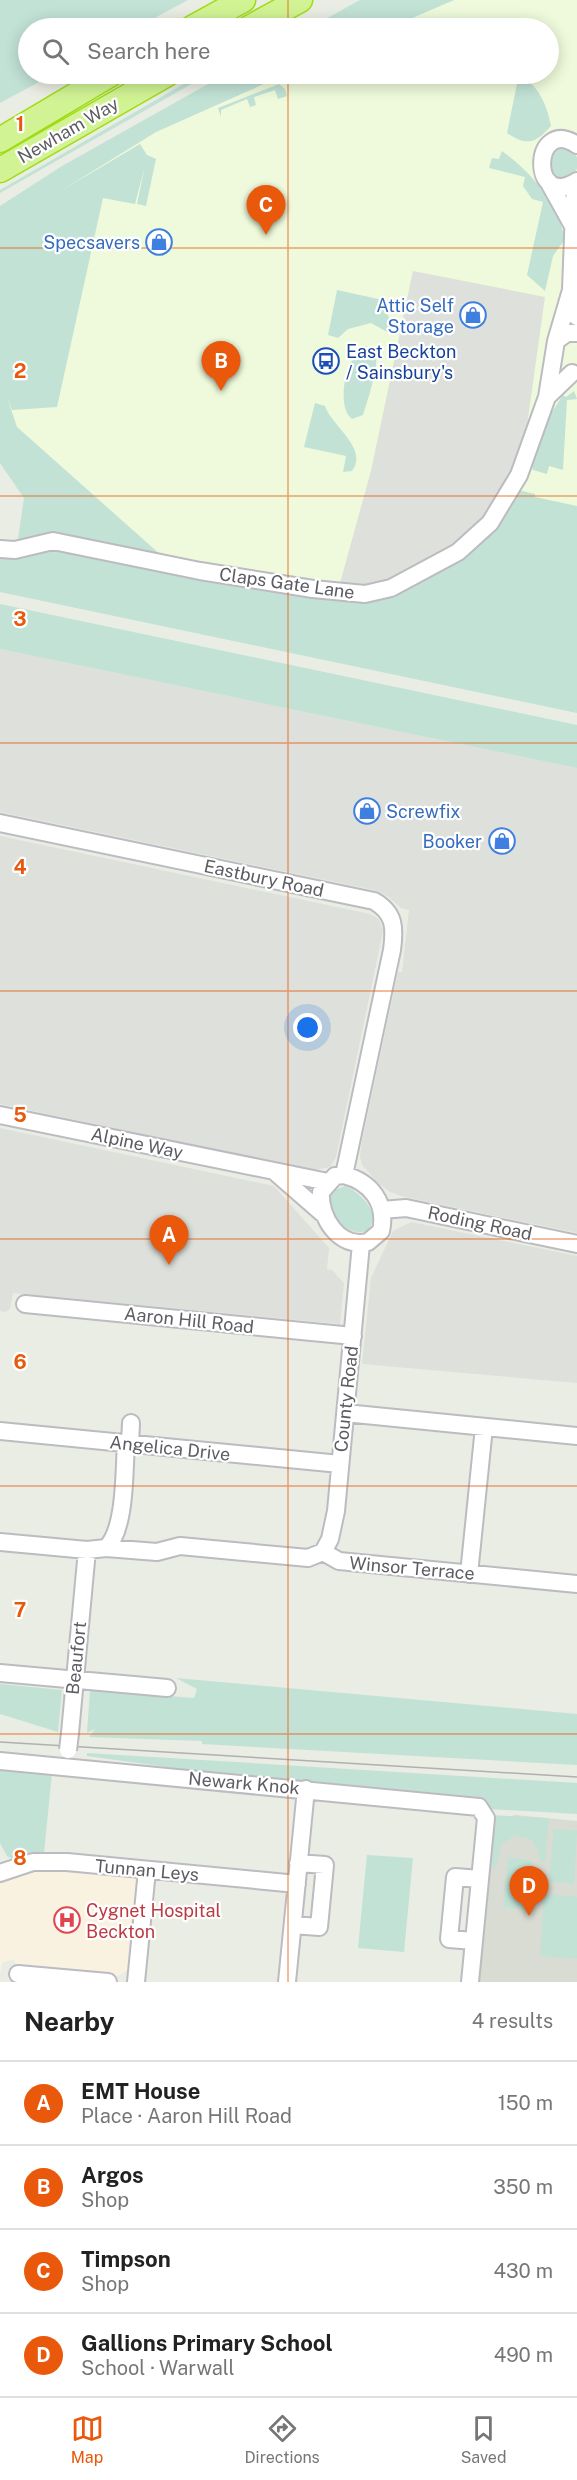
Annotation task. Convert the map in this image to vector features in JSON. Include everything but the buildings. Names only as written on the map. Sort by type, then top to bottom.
[{"type":"highway","points":[[210,18],[243,0]]},
{"type":"highway","points":[[267,18],[300,0]]},
{"type":"highway","name":"Newham Way","points":[[0,140],[94,84]]},
{"type":"highway","name":"Newham Way","points":[[0,170],[150,84]]},
{"type":"street","points":[[573,227],[540,163],[545,148],[561,140],[576,144]]},
{"type":"street","points":[[548,181],[560,186],[576,182],[571,290],[577,317]]},
{"type":"street","name":"Claps Gate Lane","points":[[0,549],[15,550],[53,542],[200,571],[314,589],[365,594],[391,588],[451,556],[490,523],[519,475],[547,397],[554,360],[553,347],[571,290]]},
{"type":"street","points":[[556,341],[567,333],[577,333]]},
{"type":"street","name":"Claps Gate Lane","points":[[554,360],[565,371],[575,372]]},
{"type":"street","name":"Claps Gate Lane","points":[[547,397],[575,372]]},
{"type":"street","name":"Eastbury Road","points":[[0,824],[374,901],[386,908],[395,931],[344,1175]]},
{"type":"street","name":"Alpine Way","points":[[0,1114],[328,1182]]},
{"type":"street","name":"Alpine Way","points":[[274,1171],[322,1213],[343,1238],[361,1244]]},
{"type":"street","points":[[322,1213],[321,1192],[335,1176],[344,1175],[363,1182],[370,1188],[382,1210],[381,1231],[376,1237],[361,1244]]},
{"type":"street","name":"Roding Road","points":[[382,1210],[406,1208],[577,1244]]},
{"type":"street","name":"County Road","points":[[323,1552],[334,1524],[361,1244]]},
{"type":"street","name":"Aaron Hill Road","points":[[25,1304],[353,1336]]},
{"type":"street","points":[[345,1413],[577,1436]]},
{"type":"street","points":[[106,1548],[113,1542],[119,1522],[131,1424]]},
{"type":"street","points":[[469,1574],[484,1427]]},
{"type":"street","name":"Angelica Drive","points":[[0,1431],[340,1464]]},
{"type":"street","name":"Winsor Terrace","points":[[0,1542],[87,1550],[106,1548],[157,1552],[180,1546],[308,1558],[323,1552],[339,1561],[577,1584]]},
{"type":"street","name":"Beaufort","points":[[68,1750],[87,1550]]},
{"type":"street","points":[[0,1672],[168,1688]]},
{"type":"street","name":"Newark Knok","points":[[0,1761],[68,1750],[306,1789],[470,1804],[485,1812],[480,1879]]},
{"type":"street","points":[[287,1982],[306,1789]]},
{"type":"street","name":"Tunnan Leys","points":[[1,1869],[39,1862],[297,1884]]},
{"type":"street","points":[[293,1925],[319,1927],[325,1865],[298,1863]]},
{"type":"street","points":[[136,1982],[147,1870]]},
{"type":"street","points":[[470,1982],[474,1941],[480,1879],[455,1877],[449,1939],[474,1941]]},
{"type":"street","points":[[18,1974],[108,1982]]},
{"type":"shaded area","points":[[0,0],[188,0],[155,18],[18,18],[18,84],[35,84],[0,103]]},
{"type":"shaded area","points":[[360,0],[454,0],[412,18],[327,18]]},
{"type":"shaded area","points":[[454,0],[577,0],[577,524],[504,510],[413,271],[371,471],[336,598],[163,557],[17,427],[0,378],[0,278],[28,211],[156,132],[264,84],[559,84],[559,18],[412,18]]},
{"type":"shaded area","points":[[184,84],[191,84],[0,193],[0,190]]},
{"type":"shaded area","points":[[208,84],[264,84],[156,132],[59,192],[140,144],[147,155],[156,159],[146,206],[137,204],[145,166],[135,204],[103,198],[57,407],[12,410],[7,397],[17,427],[163,557],[336,598],[431,573],[518,490],[535,494],[535,497],[577,506],[577,713],[0,592],[0,557],[15,560],[24,498],[0,463],[0,206],[62,166]]},
{"type":"shaded area","points":[[279,84],[285,89],[287,96],[278,99],[275,90],[254,97],[256,105],[250,107],[247,99],[221,110],[221,117],[218,108]]},
{"type":"shaded area","points":[[517,84],[531,84],[541,96],[551,126],[540,137],[530,141],[520,140],[507,133]]},
{"type":"shaded area","points":[[563,148],[569,149],[577,157],[577,169],[569,177],[563,178],[557,177],[549,169],[548,163],[549,157],[557,149]]},
{"type":"shaded area","points":[[502,151],[542,189],[561,225],[565,239],[553,256],[545,291],[527,275],[543,202],[532,199],[523,186],[525,177],[489,168],[492,158],[499,159]]},
{"type":"shaded area","points":[[413,271],[545,297],[518,490],[459,559],[336,598],[371,471]]},
{"type":"shaded area","points":[[337,290],[383,300],[393,331],[389,333],[371,323],[348,329],[338,338],[328,335]]},
{"type":"shaded area","points":[[366,346],[376,357],[372,386],[363,415],[352,419],[344,404],[345,381],[353,359]]},
{"type":"shaded area","points":[[574,391],[577,399],[567,400],[563,470],[549,466],[547,474],[533,470],[531,464],[548,418],[563,395],[566,397]]},
{"type":"shaded area","points":[[315,403],[325,406],[353,446],[356,462],[352,471],[343,472],[346,456],[304,447]]},
{"type":"shaded area","points":[[0,604],[577,725],[577,768],[0,649]]},
{"type":"shaded area","points":[[0,649],[577,768],[577,1233],[405,1197],[390,1192],[379,1184],[362,1165],[360,1156],[362,1141],[398,972],[402,972],[409,910],[401,908],[389,897],[374,890],[0,812]]},
{"type":"shaded area","points":[[0,836],[370,914],[379,919],[383,931],[336,1157],[330,1167],[314,1170],[0,1104]]},
{"type":"shaded area","points":[[0,1128],[274,1186],[329,1248],[327,1269],[332,1270],[344,1283],[340,1324],[13,1293],[10,1309],[5,1312],[0,1311]]},
{"type":"shaded area","points":[[345,1186],[363,1199],[371,1211],[373,1218],[367,1231],[351,1231],[338,1221],[334,1214],[330,1199],[332,1191]]},
{"type":"shaded area","points":[[411,1222],[577,1256],[577,1383],[362,1364],[371,1278],[393,1231]]},
{"type":"shaded area","points":[[176,1678],[577,1714],[577,1765],[202,1744],[202,1741],[89,1737],[95,1729],[87,1733],[90,1690],[194,1698],[197,1689]]},
{"type":"shaded area","points":[[0,1684],[62,1690],[58,1732],[0,1714]]},
{"type":"shaded area","points":[[87,1753],[577,1783],[577,1814],[489,1809],[479,1797],[189,1770],[87,1756]]},
{"type":"shaded area","points":[[0,1770],[52,1773],[44,1853],[12,1859],[7,1856],[0,1843]]},
{"type":"shaded area","points":[[489,1815],[549,1818],[545,1862],[540,1861],[539,1851],[531,1839],[515,1835],[501,1845],[496,1867],[486,1866]]},
{"type":"shaded area","points":[[515,1815],[577,1821],[577,1982],[475,1982],[490,1822]]},
{"type":"shaded area","points":[[554,1829],[577,1831],[574,1884],[549,1881]]},
{"type":"shaded area","points":[[367,1855],[413,1858],[404,1952],[358,1948]]},
{"type":"shaded area","points":[[508,1858],[532,1860],[528,1910],[503,1907]]},
{"type":"shaded area","name":"Cygnet Hospital Beckton","points":[[36,1870],[133,1877],[137,1881],[128,1970],[118,1976],[30,1968],[17,1966],[13,1959],[2,1963],[0,1974],[0,1881]]},
{"type":"shaded area","points":[[544,1894],[577,1897],[577,1959],[540,1956]]},
{"type":"tram line","points":[[0,1742],[577,1777]]},
{"type":"place","name":"Timpson","points":[[266,235]]},
{"type":"place","name":"Specsavers","points":[[159,242]]},
{"type":"place","name":"Attic Self Storage","points":[[473,315]]},
{"type":"place","name":"East Beckton / Sainsbury's","points":[[326,361]]},
{"type":"place","name":"Argos","points":[[221,391]]},
{"type":"place","name":"Screwfix","points":[[367,811]]},
{"type":"place","name":"Booker","points":[[502,841]]},
{"type":"place","name":"EMT House","points":[[169,1265]]},
{"type":"place","name":"Gallions Primary School","points":[[529,1916]]},
{"type":"place","name":"Cygnet Hospital Beckton","points":[[67,1920]]}]
